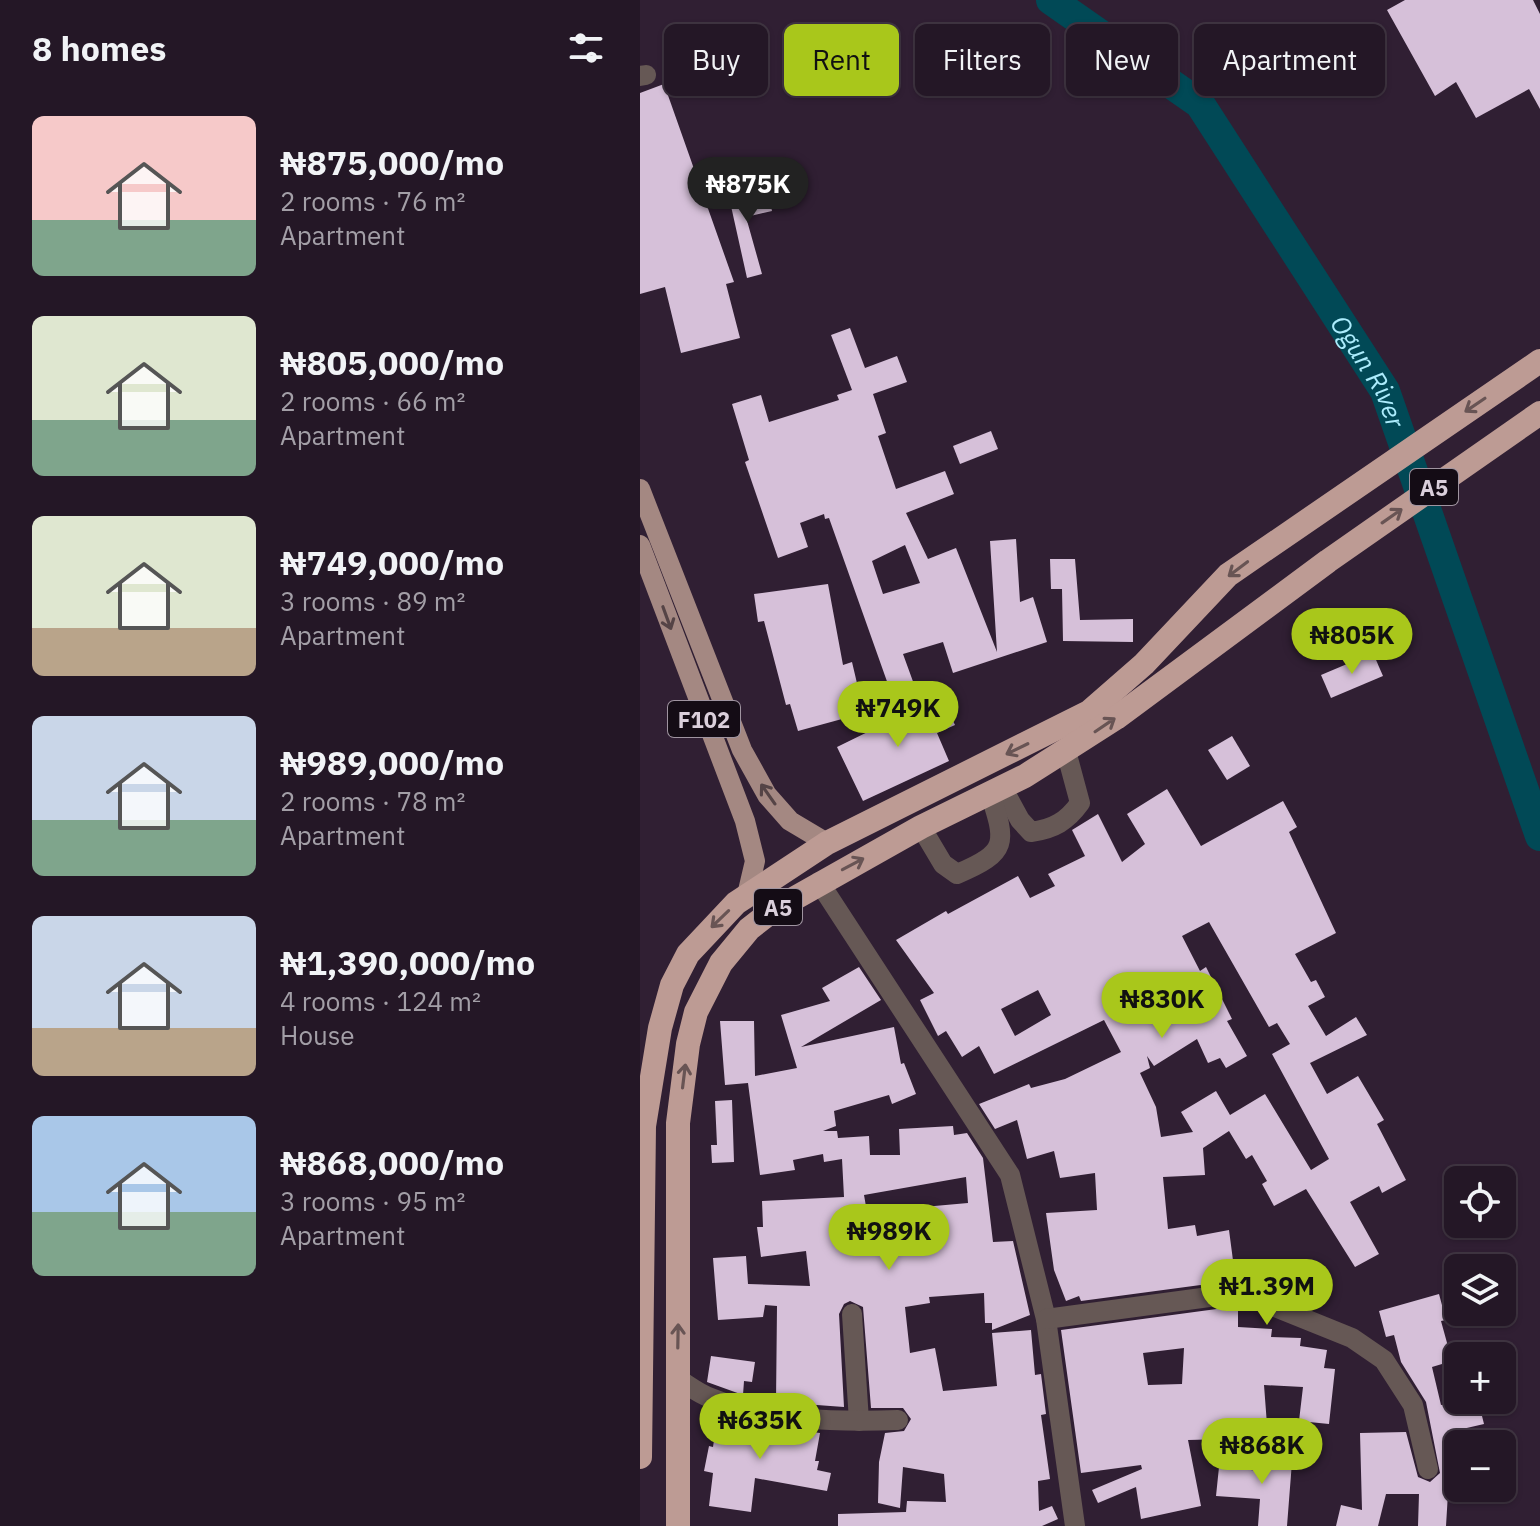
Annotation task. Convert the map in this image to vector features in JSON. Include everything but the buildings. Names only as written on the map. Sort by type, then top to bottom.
[{"type":"highway","name":"A5","points":[[640,1457],[647,1102],[660,1028],[672,985],[688,954],[747,895],[827,843],[1089,712],[1144,664],[1228,575],[1540,361]]},
{"type":"highway","name":"A5","points":[[678,1526],[678,1123],[688,1044],[696,1012],[721,963],[749,929],[819,882],[1066,751],[1215,647],[1328,561],[1540,413]]},
{"type":"highway","points":[[643,1239],[679,1236]]},
{"type":"main road","points":[[640,489],[742,750],[767,795],[790,821],[827,843]]},
{"type":"main road","name":"F102","points":[[640,545],[745,821],[755,861],[747,895]]},
{"type":"street","points":[[996,790],[1031,832],[1046,830],[1068,819],[1080,803],[1066,751]]},
{"type":"street","points":[[921,827],[943,864],[957,874],[979,865],[997,851],[1002,832],[996,790]]},
{"type":"street","points":[[819,882],[1010,1175],[1046,1319],[1075,1526]]},
{"type":"street","points":[[1046,1319],[1224,1295],[1258,1300],[1352,1338],[1384,1360],[1413,1405],[1428,1469]]},
{"type":"street","points":[[852,1314],[859,1421]]},
{"type":"street","points":[[678,1379],[710,1398],[770,1413],[859,1421],[898,1420]]},
{"type":"waterway","name":"Ogun River","points":[[1051,0],[1200,104],[1385,391],[1540,836]]}]
